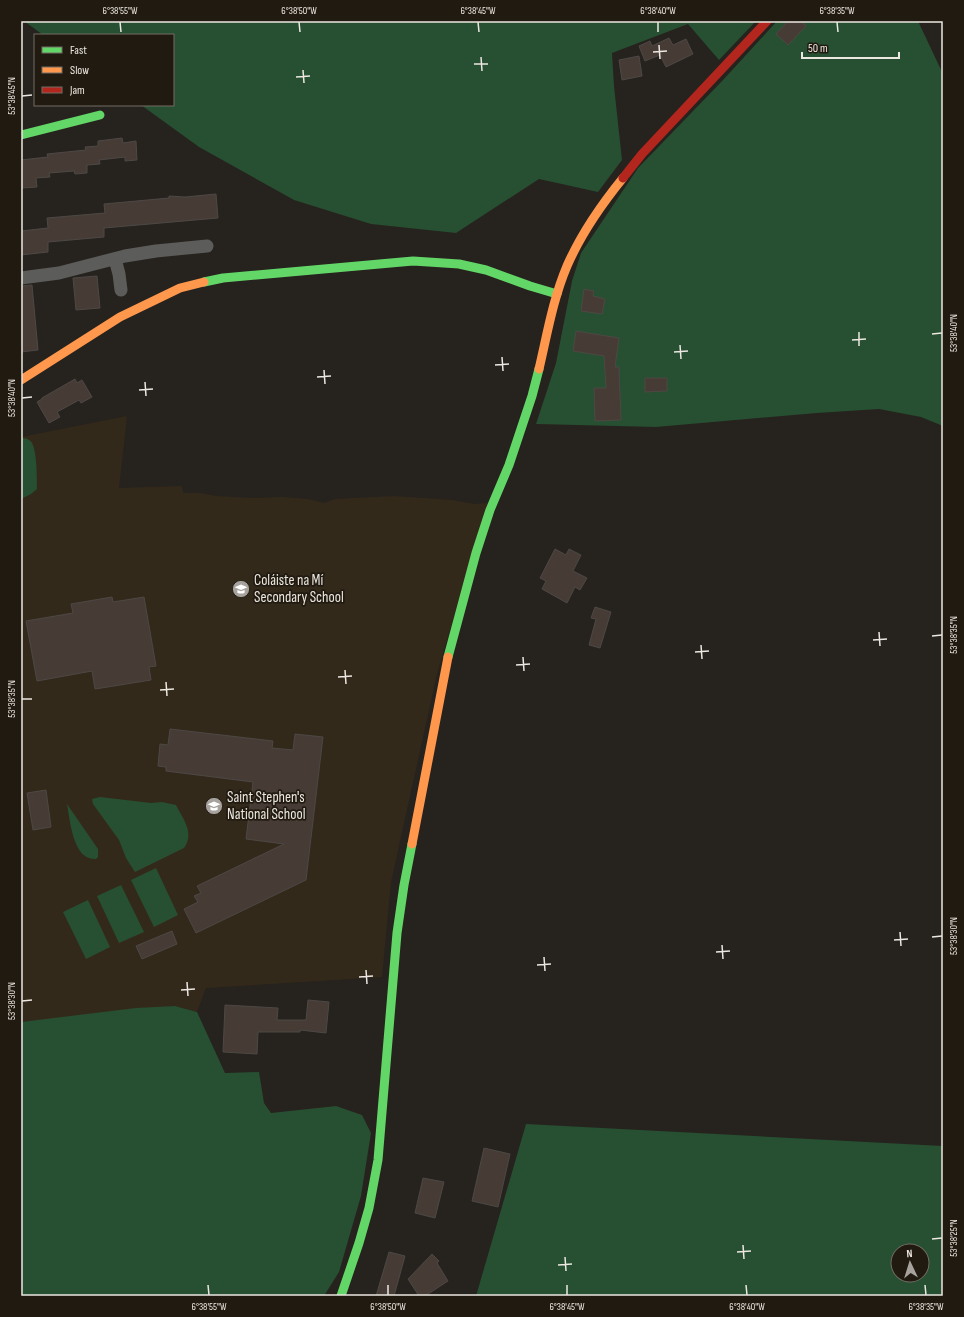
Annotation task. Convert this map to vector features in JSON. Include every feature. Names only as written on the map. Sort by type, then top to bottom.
[{"type":"street","points":[[341,1296],[369,1208],[378,1160],[396,933],[447,663],[476,553],[490,510],[509,465],[532,396],[557,294],[567,266],[582,236],[608,197],[642,154],[767,21]]},
{"type":"street","points":[[21,135],[100,115]]},
{"type":"street","points":[[21,278],[59,273],[114,259],[156,251],[207,246]]},
{"type":"street","points":[[114,259],[119,274],[121,290]]},
{"type":"street","points":[[21,380],[120,317],[180,288],[222,278],[413,261],[459,264],[486,270],[557,294]]},
{"type":"shaded area","points":[[127,416],[119,488],[182,486],[183,493],[200,493],[216,496],[253,498],[282,497],[308,499],[324,503],[335,499],[394,496],[452,500],[474,504],[487,503],[437,674],[391,882],[382,977],[206,988],[197,1012],[175,1006],[21,1022],[21,437]]},
{"type":"green space","points":[[24,21],[756,21],[719,60],[688,24],[612,53],[622,160],[598,192],[539,179],[456,233],[371,224],[294,200],[199,147],[142,106],[174,106],[174,34],[42,34]]},
{"type":"green space","points":[[777,21],[918,21],[943,74],[943,426],[921,417],[879,409],[656,427],[536,424],[556,363],[572,281],[581,253],[638,168],[723,80]]},
{"type":"green space","points":[[21,438],[30,441],[34,447],[37,489],[21,499]]},
{"type":"green space","points":[[100,797],[151,803],[162,802],[176,805],[185,821],[188,831],[187,842],[184,848],[135,872],[126,858],[119,840],[93,804],[92,799]]},
{"type":"green space","points":[[67,804],[98,849],[98,857],[96,859],[88,858],[82,854],[78,847],[71,829]]},
{"type":"green space","points":[[156,868],[178,915],[154,927],[131,880]]},
{"type":"green space","points":[[121,885],[144,932],[119,943],[97,896]]},
{"type":"green space","points":[[88,900],[110,947],[86,959],[63,912]]},
{"type":"green space","points":[[175,1006],[197,1012],[225,1073],[259,1072],[264,1103],[271,1113],[336,1106],[362,1115],[371,1133],[361,1196],[339,1272],[324,1296],[21,1296],[21,1022],[136,1008]]},
{"type":"green space","points":[[526,1124],[943,1146],[943,1296],[476,1296]]},
{"type":"building","points":[[788,21],[800,21],[806,26],[788,45],[776,34]]},
{"type":"building","points":[[669,38],[673,45],[686,39],[693,54],[666,67],[660,55],[645,61],[639,46],[650,41],[652,46]]},
{"type":"building","points":[[639,56],[642,76],[622,80],[619,60]]},
{"type":"building","points":[[122,138],[123,143],[136,141],[137,160],[125,161],[125,157],[99,160],[100,164],[87,165],[87,173],[75,174],[74,171],[49,173],[50,177],[36,178],[37,187],[22,188],[21,160],[48,157],[47,154],[86,150],[85,147],[98,146],[98,141]]},
{"type":"building","points":[[216,194],[218,218],[104,228],[104,237],[48,242],[48,252],[21,255],[21,231],[48,228],[47,218],[105,213],[104,204],[169,198],[169,196],[185,197]]},
{"type":"building","points":[[97,276],[100,308],[76,310],[73,278]]},
{"type":"building","points":[[32,285],[38,350],[21,352],[21,286]]},
{"type":"building","points":[[584,289],[594,291],[593,296],[605,299],[602,314],[581,311]]},
{"type":"building","points":[[576,331],[619,338],[615,367],[619,367],[621,420],[595,421],[594,388],[606,388],[604,356],[573,351]]},
{"type":"building","points":[[645,378],[667,378],[667,391],[645,392]]},
{"type":"building","points":[[75,379],[77,383],[82,380],[92,397],[81,403],[79,400],[57,412],[60,417],[49,423],[37,402]]},
{"type":"building","points":[[555,549],[566,555],[569,549],[581,555],[573,571],[587,578],[580,590],[575,587],[567,603],[542,589],[546,581],[540,578]]},
{"type":"building","points":[[112,597],[113,602],[144,597],[156,666],[149,667],[151,680],[95,689],[92,671],[37,681],[26,621],[73,613],[71,604]]},
{"type":"building","points":[[595,607],[611,612],[600,648],[589,645],[596,619],[591,618]]},
{"type":"building","points":[[170,729],[273,741],[272,748],[293,750],[295,734],[323,737],[306,880],[196,933],[184,909],[198,902],[194,896],[201,893],[197,886],[284,844],[246,839],[253,782],[166,771],[166,767],[158,766],[160,744],[168,745]]},
{"type":"building","points":[[46,790],[51,827],[33,830],[27,793]]},
{"type":"building","points":[[172,931],[177,944],[142,959],[136,946]]},
{"type":"building","points":[[308,1000],[329,1002],[326,1033],[300,1030],[300,1032],[258,1032],[257,1054],[223,1052],[225,1005],[278,1008],[277,1020],[306,1020]]},
{"type":"building","points":[[484,1148],[510,1154],[498,1207],[472,1201]]},
{"type":"building","points":[[423,1178],[444,1182],[435,1218],[415,1213]]},
{"type":"building","points":[[389,1252],[405,1256],[394,1296],[376,1296]]},
{"type":"building","points":[[432,1254],[439,1261],[437,1263],[448,1281],[425,1296],[419,1296],[408,1279]]},
{"type":"traffic: fast","points":[[21,135],[100,115]]},
{"type":"traffic: fast","points":[[204,282],[223,278],[413,261],[459,264],[486,270],[557,294]]},
{"type":"traffic: fast","points":[[448,657],[476,553],[490,510],[509,465],[532,396],[539,369]]},
{"type":"traffic: fast","points":[[341,1296],[369,1208],[378,1160],[397,933],[412,844]]},
{"type":"traffic: slow","points":[[539,369],[554,304],[567,266],[592,220],[623,178]]},
{"type":"traffic: slow","points":[[21,380],[120,317],[180,288],[204,282]]},
{"type":"traffic: slow","points":[[412,844],[448,657]]},
{"type":"traffic: jam","points":[[623,178],[642,154],[767,21]]},
{"type":"place","name":"Coláiste na Mí Secondary School","points":[[241,589]]},
{"type":"place","name":"Saint Stephen's National School","points":[[214,806]]}]
